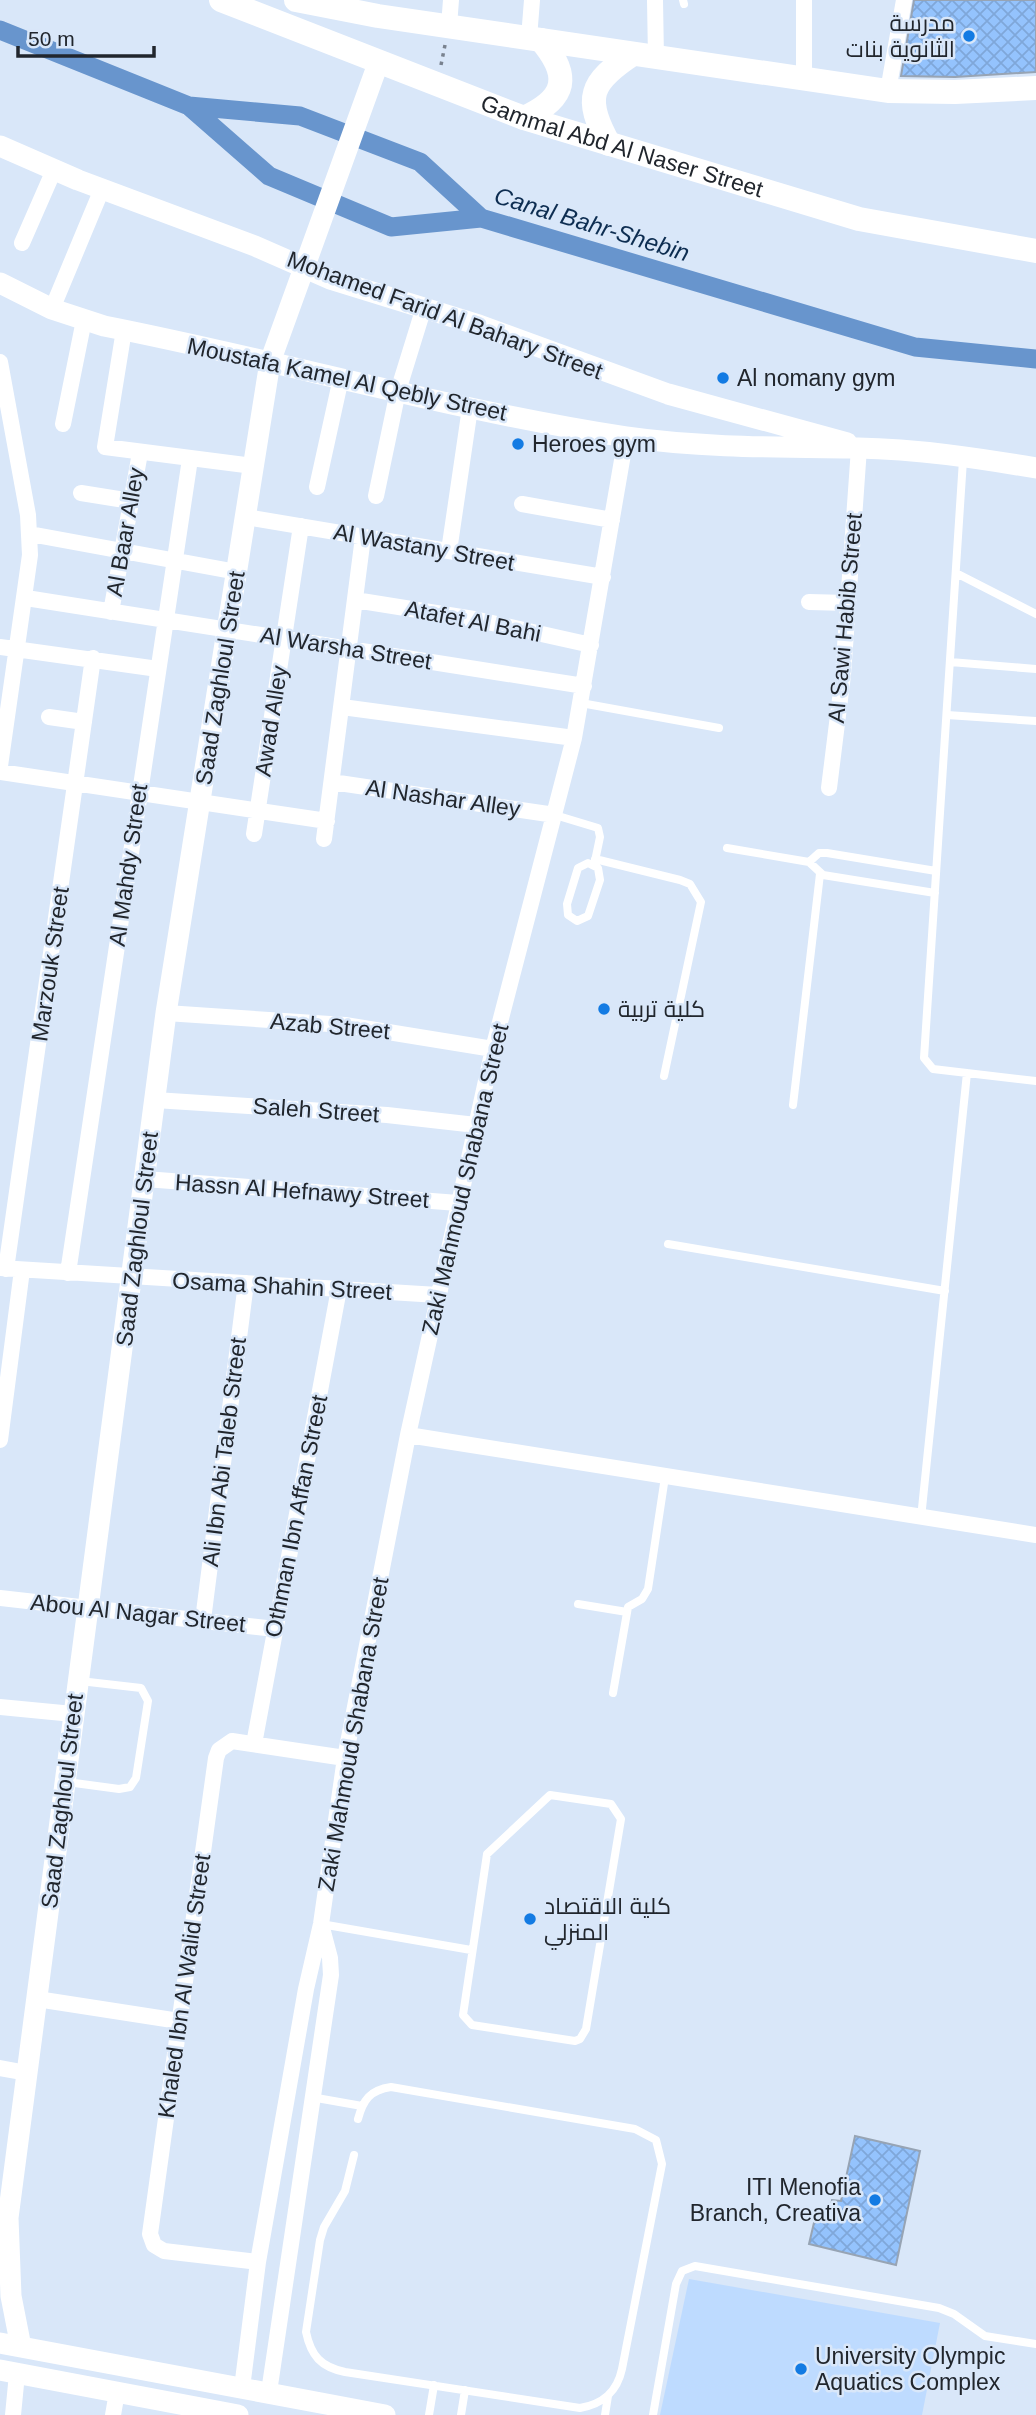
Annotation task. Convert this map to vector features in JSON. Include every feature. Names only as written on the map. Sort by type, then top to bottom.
[{"type":"main road","name":"Gammal Abd Al Naser Street","points":[[221,0],[524,118],[859,219],[1036,251]]},
{"type":"main road","points":[[302,1],[379,8],[449,26],[888,91],[955,92],[1036,88]]},
{"type":"main road","points":[[524,118],[546,108],[556,97],[561,84],[561,70],[555,57],[535,39]]},
{"type":"main road","points":[[609,144],[596,121],[592,100],[598,83],[610,69],[644,56]]},
{"type":"main road","name":"Saad Zaghloul Street","points":[[10,2345],[4,2228],[37,1999],[86,1606],[134,1277],[166,1013],[253,466],[270,362],[379,61]]},
{"type":"main road","name":"Mohamed Farid Al Bahary Street","points":[[0,146],[102,189],[306,258],[330,279],[424,307],[668,394],[819,433],[859,448]]},
{"type":"main road","name":"Moustafa Kamel Al Qebly Street","points":[[0,283],[52,309],[124,330],[470,408],[626,437],[741,447],[859,448],[963,457],[1036,468]]},
{"type":"main road","points":[[10,2345],[385,2415]]},
{"type":"main road","points":[[9,2372],[238,2415]]},
{"type":"street","points":[[449,26],[451,0]]},
{"type":"street","points":[[533,0],[535,39]]},
{"type":"street","points":[[644,56],[655,0]]},
{"type":"street","points":[[804,0],[804,77]]},
{"type":"street","points":[[888,91],[904,0]]},
{"type":"street","points":[[23,243],[54,170]]},
{"type":"street","points":[[52,309],[102,189]]},
{"type":"street","points":[[376,496],[398,391],[424,307]]},
{"type":"street","points":[[63,424],[84,320]]},
{"type":"street","points":[[124,330],[105,447],[253,466]]},
{"type":"street","points":[[0,362],[30,534],[26,598],[0,766]]},
{"type":"street","points":[[317,487],[341,378]]},
{"type":"street","points":[[449,551],[470,408]]},
{"type":"street","name":"Zaki Mahmoud Shabana Street","points":[[242,2388],[258,2262],[306,1989],[321,1924],[345,1758],[408,1435],[493,1049],[574,738],[626,437]]},
{"type":"street","name":"Al Sawi Habib Street","points":[[829,788],[842,684],[859,448]]},
{"type":"street","name":"Al Baar Alley","points":[[111,612],[140,453]]},
{"type":"street","name":"Al Mahdy Street","points":[[68,1273],[190,459]]},
{"type":"street","points":[[81,493],[131,502]]},
{"type":"street","points":[[522,504],[612,520]]},
{"type":"street","name":"Al Wastany Street","points":[[246,517],[603,578]]},
{"type":"street","name":"Awad Alley","points":[[254,834],[301,526]]},
{"type":"street","points":[[30,534],[237,572]]},
{"type":"street","points":[[324,839],[363,537]]},
{"type":"street","name":"Al Warsha Street","points":[[26,598],[584,685]]},
{"type":"street","name":"Atafet Al Bahi","points":[[355,600],[474,619],[591,645]]},
{"type":"street","points":[[809,602],[848,603]]},
{"type":"street","points":[[0,647],[158,669]]},
{"type":"street","name":"Marzouk Street","points":[[0,1440],[9,1269],[93,659]]},
{"type":"street","points":[[342,707],[574,738]]},
{"type":"street","points":[[49,718],[84,722]]},
{"type":"street","points":[[0,772],[327,821]]},
{"type":"street","name":"Al Nashar Alley","points":[[332,782],[555,815]]},
{"type":"street","name":"Azab Street","points":[[166,1013],[353,1026],[493,1049]]},
{"type":"street","name":"Saleh Street","points":[[155,1100],[387,1115],[476,1125]]},
{"type":"street","name":"Hassn Al Hefnawy Street","points":[[145,1179],[458,1203]]},
{"type":"street","name":"Osama Shahin Street","points":[[9,1269],[438,1295]]},
{"type":"street","name":"Ali Ibn Abi Taleb Street","points":[[203,1620],[246,1283]]},
{"type":"street","name":"Othman Ibn Affan Street","points":[[254,1744],[339,1289]]},
{"type":"street","points":[[408,1435],[1036,1535]]},
{"type":"street","name":"Abou Al Nagar Street","points":[[0,1598],[275,1629]]},
{"type":"street","points":[[0,1707],[73,1714]]},
{"type":"street","name":"Khaled Ibn Al Walid Street","points":[[258,2262],[164,2251],[151,2240],[216,1758],[219,1750],[232,1741],[345,1758]]},
{"type":"street","name":"Zaki Mahmoud Shabana Street","points":[[269,2392],[331,1975],[330,1958],[321,1924]]},
{"type":"street","points":[[37,1999],[179,2021]]},
{"type":"street","points":[[0,2068],[27,2073]]},
{"type":"street","points":[[9,2372],[13,2415]]},
{"type":"street","points":[[113,2415],[117,2392]]},
{"type":"lane","points":[[963,457],[924,1058],[933,1069],[1036,1081]]},
{"type":"lane","points":[[956,573],[1036,614]]},
{"type":"lane","points":[[950,662],[1036,669]]},
{"type":"lane","points":[[581,702],[719,727]]},
{"type":"lane","points":[[947,715],[1036,721]]},
{"type":"lane","points":[[555,815],[590,823],[598,828],[600,837],[595,862],[601,874],[590,911],[583,920],[572,919],[566,909],[575,874],[582,864],[595,862],[680,880],[690,884],[701,902],[664,1076]]},
{"type":"lane","points":[[727,848],[809,862],[820,874],[935,893]]},
{"type":"lane","points":[[809,862],[819,853],[827,853],[936,871]]},
{"type":"lane","points":[[793,1105],[820,874]]},
{"type":"lane","points":[[921,1518],[967,1073]]},
{"type":"lane","points":[[668,1244],[945,1291]]},
{"type":"lane","points":[[613,1693],[627,1612],[648,1589],[665,1477]]},
{"type":"lane","points":[[578,1604],[627,1612]]},
{"type":"lane","points":[[64,1782],[119,1789],[130,1787],[136,1778],[148,1701],[141,1688],[77,1680]]},
{"type":"lane","points":[[550,1795],[606,1803],[616,1808],[621,1819],[586,2029],[580,2039],[569,2040],[478,2026],[466,2021],[463,2008],[471,1950],[485,1860],[494,1845],[509,1836],[542,1799],[550,1795]]},
{"type":"lane","points":[[321,1924],[471,1950]]},
{"type":"lane","points":[[354,2155],[345,2191],[324,2227],[320,2240],[306,2332],[309,2347],[317,2360],[330,2369],[580,2408],[592,2406],[608,2396],[619,2381],[622,2369],[662,2164],[656,2140],[635,2129],[391,2087],[379,2088],[362,2106],[358,2119]]},
{"type":"lane","points":[[311,2097],[362,2106]]},
{"type":"lane","points":[[653,2415],[676,2284],[682,2271],[695,2266],[939,2308],[954,2314],[985,2336],[1036,2344]]},
{"type":"lane","points":[[429,2415],[434,2385]]},
{"type":"lane","points":[[461,2415],[465,2390]]},
{"type":"lane","points":[[605,2415],[608,2396]]},
{"type":"path","points":[[437,86],[449,26]]},
{"type":"shaded area","name":"University Olympic Aquatics Complex","points":[[689,2279],[940,2323],[922,2415],[660,2415]]},
{"type":"building","name":"مدرسة الثانوية بنات","points":[[914,0],[1036,0],[1036,72],[955,77],[901,76]]},
{"type":"building","name":"ITI Menofia Branch, Creativa","points":[[855,2136],[920,2151],[896,2265],[809,2244],[817,2210],[830,2212],[832,2200],[841,2201]]},
{"type":"waterway","name":"Canal Bahr-Shebin","points":[[0,30],[189,106],[300,116],[420,162],[481,218],[915,347],[1036,359]]},
{"type":"waterway","points":[[189,106],[269,176],[391,227],[481,218]]},
{"type":"place","name":"مدرسة الثانوية بنات","points":[[969,36]]},
{"type":"place","name":"Al nomany gym","points":[[723,378]]},
{"type":"place","name":"Heroes gym","points":[[518,444]]},
{"type":"place","name":"كلية تربية","points":[[604,1009]]},
{"type":"place","name":"كلية الاقتصاد المنزلي","points":[[530,1919]]},
{"type":"place","name":"ITI Menofia Branch, Creativa","points":[[875,2200]]},
{"type":"place","name":"University Olympic Aquatics Complex","points":[[801,2369]]}]
